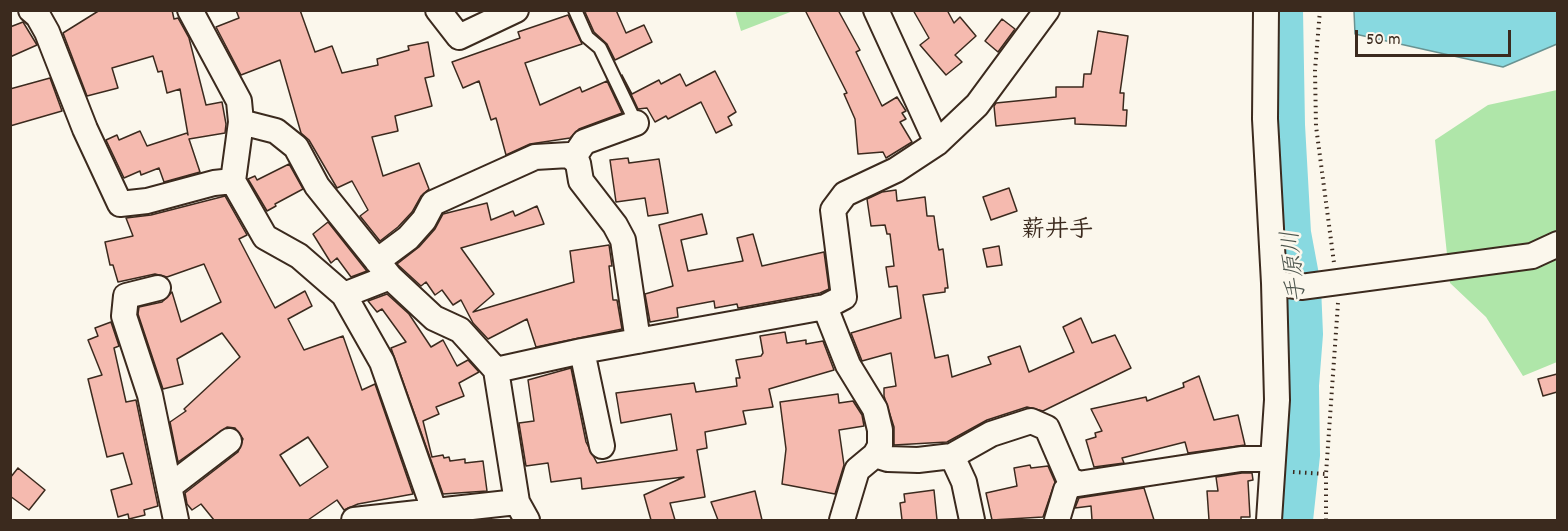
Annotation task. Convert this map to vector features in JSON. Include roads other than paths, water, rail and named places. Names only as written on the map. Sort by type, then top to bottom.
[{"type":"street","points":[[32,10],[48,32],[85,129],[120,204],[147,201],[214,183],[233,181]]},
{"type":"street","points":[[190,10],[239,101],[241,122],[233,181],[265,237],[299,256],[344,295],[382,362],[434,510]]},
{"type":"street","points":[[438,10],[459,36],[516,10]]},
{"type":"street","points":[[876,10],[937,143]]},
{"type":"street","points":[[496,370],[582,351],[825,307],[843,297],[832,210],[844,194],[896,170],[937,143],[977,105],[1047,10]]},
{"type":"street","points":[[1266,10],[1265,119],[1274,283],[1277,400],[1269,520]]},
{"type":"street","points":[[241,122],[276,131],[296,147],[317,186],[383,269],[434,318],[460,330],[496,370],[522,511],[434,510],[354,520]]},
{"type":"street","points":[[636,123],[584,142],[574,157],[581,181],[615,225],[623,240],[638,341]]},
{"type":"street","points":[[344,295],[383,269],[424,220],[433,203],[535,157],[574,157]]},
{"type":"street","points":[[1274,283],[1301,287],[1532,256],[1557,244]]},
{"type":"street","points":[[158,288],[126,296],[124,316],[150,395],[175,520]]},
{"type":"street","points":[[825,307],[848,365],[875,409],[880,430],[880,446],[875,455],[857,470],[842,520]]},
{"type":"street","points":[[582,351],[602,446]]},
{"type":"street","points":[[875,455],[888,459],[918,460],[952,456],[991,434],[1031,422],[1047,428],[1069,479],[1078,484],[1240,459],[1272,465]]},
{"type":"street","points":[[170,487],[230,441]]},
{"type":"street","points":[[952,456],[964,482],[972,520]]},
{"type":"street","points":[[1057,520],[1066,490],[1075,482]]},
{"type":"lane","points":[[575,10],[587,37],[600,48],[636,123]]},
{"type":"water","points":[[1354,11],[1557,11],[1557,44],[1503,67],[1355,34]]},
{"type":"waterway","name":"手原川","points":[[1284,10],[1286,125],[1292,233],[1302,287],[1304,334],[1300,385],[1301,455],[1294,520]]},
{"type":"district","name":"薪井手","points":[[1057,233]]}]
